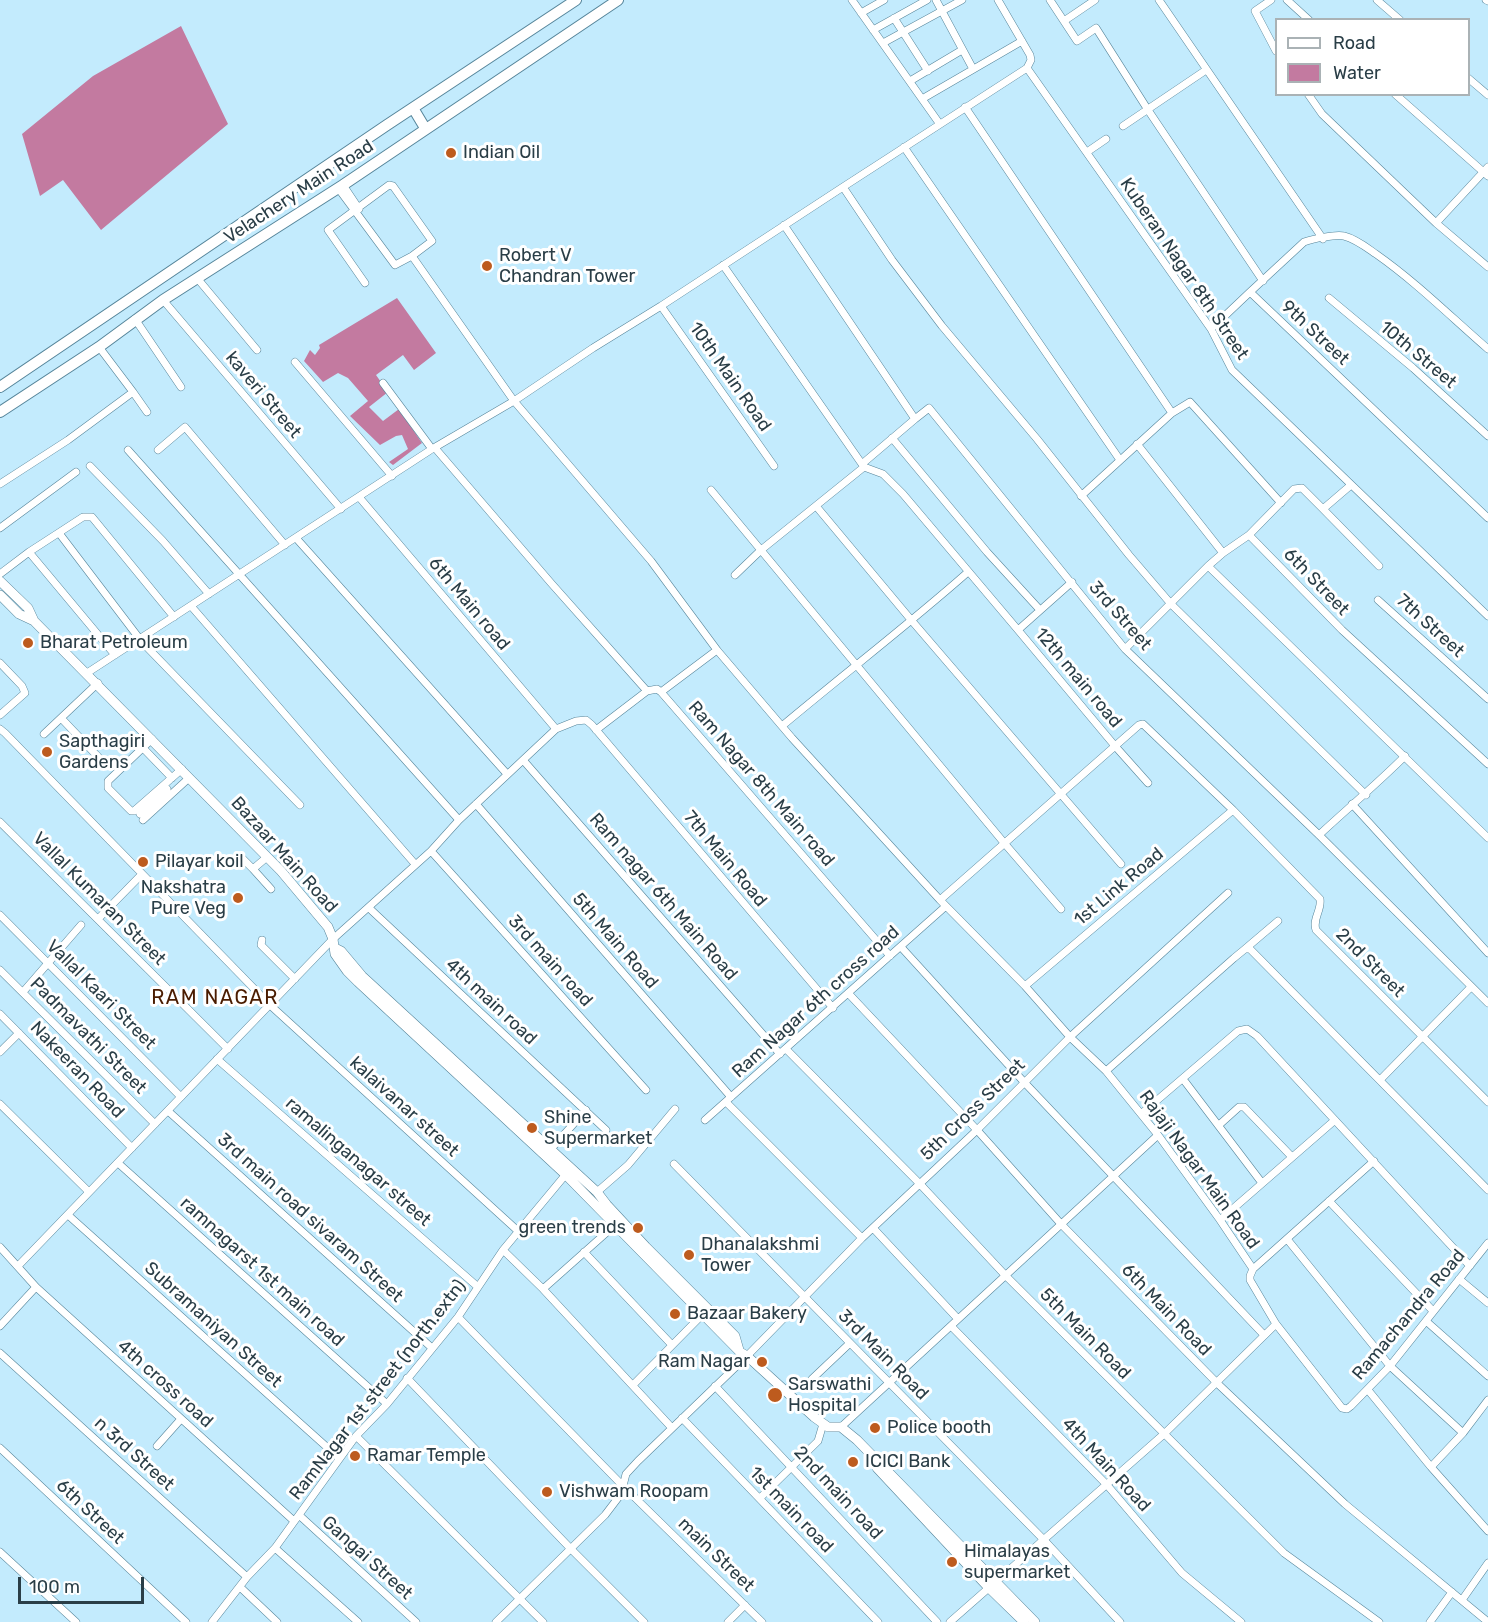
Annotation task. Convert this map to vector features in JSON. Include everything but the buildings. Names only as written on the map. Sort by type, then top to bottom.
[{"type":"main road","name":"Velachery Main Road","points":[[0,387],[576,0]]},
{"type":"main road","name":"Velachery Main Road","points":[[0,412],[99,347],[163,300],[341,186],[618,0]]},
{"type":"main road","points":[[413,108],[425,128]]},
{"type":"main road","name":"Bazaar Main Road","points":[[0,581],[28,608],[34,621],[98,683],[267,857],[318,913],[328,927],[335,954],[358,982],[569,1171]]},
{"type":"main road","points":[[0,595],[19,614],[34,621]]},
{"type":"main road","points":[[334,943],[362,976],[552,1149],[615,1225],[702,1315],[801,1407],[823,1424],[837,1427],[992,1585],[1024,1622]]},
{"type":"main road","points":[[569,1171],[597,1192],[614,1214],[735,1336],[743,1354]]},
{"type":"main road","points":[[992,1585],[1035,1622]]},
{"type":"street","points":[[852,0],[939,123]]},
{"type":"street","points":[[861,13],[884,0]]},
{"type":"street","points":[[873,30],[927,0]]},
{"type":"street","points":[[936,0],[973,69]]},
{"type":"street","points":[[883,43],[962,0]]},
{"type":"street","points":[[87,673],[434,449],[514,401],[1027,68],[1031,60],[1030,55],[998,0]]},
{"type":"street","points":[[1050,0],[1077,41],[1096,28],[1263,281]]},
{"type":"street","points":[[1064,21],[1095,0]]},
{"type":"street","points":[[1270,0],[1255,11],[1275,49]]},
{"type":"street","points":[[1287,0],[1307,18]]},
{"type":"street","points":[[1162,2],[1206,70],[1323,239]]},
{"type":"street","points":[[1379,2],[1398,18]]},
{"type":"street","points":[[894,18],[928,71]]},
{"type":"street","points":[[922,99],[1022,41]]},
{"type":"street","points":[[910,81],[962,50]]},
{"type":"street","name":"Kuberan Nagar 8th Street","points":[[1027,68],[1210,329],[1232,370],[1488,616]]},
{"type":"street","points":[[1124,126],[1206,70]]},
{"type":"street","points":[[1470,80],[1488,95]]},
{"type":"street","points":[[1309,96],[1322,114],[1436,223],[1488,267]]},
{"type":"street","points":[[1397,96],[1486,172],[1436,223]]},
{"type":"street","points":[[965,107],[1172,413]]},
{"type":"street","points":[[1087,152],[1106,139]]},
{"type":"street","points":[[904,147],[1120,460]]},
{"type":"street","points":[[341,186],[357,210],[395,265],[432,241],[393,186],[389,185],[357,210],[328,230],[365,283]]},
{"type":"street","points":[[843,187],[892,260],[942,326],[1171,604],[1366,795]]},
{"type":"street","points":[[735,575],[761,550],[816,506],[915,419],[784,225]]},
{"type":"street","points":[[1210,329],[1304,242],[1313,238],[1323,239],[1339,235],[1356,240],[1397,268],[1488,349]]},
{"type":"street","name":"Rajaji Nagar Main Road","points":[[412,256],[514,401],[651,561],[717,650],[782,726],[943,903],[1025,986],[1070,1037],[1106,1071],[1158,1135],[1253,1269],[1250,1280],[1276,1324],[1342,1408],[1347,1409],[1351,1406]]},
{"type":"street","points":[[723,265],[863,465],[883,474],[903,494],[1018,630]]},
{"type":"street","points":[[197,278],[257,350]]},
{"type":"street","name":"9th Street","points":[[1250,292],[1488,518]]},
{"type":"street","name":"10th Street","points":[[1329,298],[1413,368],[1488,436]]},
{"type":"street","name":"kaveri Street","points":[[163,300],[341,509]]},
{"type":"street","name":"10th Main Road","points":[[661,306],[774,466]]},
{"type":"street","points":[[135,319],[181,387]]},
{"type":"street","points":[[99,347],[147,412]]},
{"type":"street","points":[[295,362],[392,476]]},
{"type":"street","points":[[382,383],[434,449],[647,691]]},
{"type":"street","points":[[0,484],[69,440],[133,392]]},
{"type":"street","points":[[1081,496],[1172,413],[1186,404],[1193,403],[1281,503]]},
{"type":"street","name":"3rd Street","points":[[915,419],[929,408],[1125,648],[1319,835],[1488,1003]]},
{"type":"street","points":[[158,450],[185,427],[285,545]]},
{"type":"street","points":[[892,438],[987,552],[1040,610]]},
{"type":"street","points":[[1137,444],[1223,553]]},
{"type":"street","points":[[128,450],[459,820]]},
{"type":"street","points":[[90,466],[163,541],[209,594]]},
{"type":"street","points":[[0,528],[76,472]]},
{"type":"street","points":[[1323,509],[1351,484]]},
{"type":"street","points":[[1125,648],[1208,566],[1249,535],[1298,487],[1302,488],[1379,566]]},
{"type":"street","points":[[711,490],[1061,909]]},
{"type":"street","name":"6th Main road","points":[[359,497],[556,729]]},
{"type":"street","points":[[816,506],[1122,864]]},
{"type":"street","points":[[0,573],[83,517],[92,517],[174,617]]},
{"type":"street","points":[[59,533],[140,639],[300,805]]},
{"type":"street","name":"6th Street","points":[[1249,535],[1342,630],[1488,764]]},
{"type":"street","points":[[296,538],[507,774]]},
{"type":"street","points":[[29,552],[116,655]]},
{"type":"street","points":[[1208,566],[1488,838]]},
{"type":"street","points":[[782,726],[855,664],[912,621],[968,572]]},
{"type":"street","name":"12th main road","points":[[1072,582],[1018,630],[1148,783]]},
{"type":"street","name":"7th Street","points":[[1378,600],[1488,699]]},
{"type":"street","points":[[191,606],[415,864]]},
{"type":"street","points":[[18,1266],[295,979],[556,729],[583,720],[596,730],[647,691],[657,689],[661,692],[717,650]]},
{"type":"street","points":[[0,663],[22,686],[25,693],[0,716]]},
{"type":"street","points":[[44,734],[98,683]]},
{"type":"street","name":"Ram Nagar 8th Main road","points":[[661,692],[890,956]]},
{"type":"street","points":[[61,718],[104,763]]},
{"type":"street","name":"Ram Nagar 6th cross road","points":[[705,1120],[901,947],[1005,844],[1139,724],[1147,726],[1233,810]]},
{"type":"street","name":"kalaivanar street","points":[[0,729],[270,1005],[518,1230]]},
{"type":"street","name":"7th Main Road","points":[[596,730],[832,1008]]},
{"type":"street","points":[[152,739],[108,782],[108,788],[131,811],[134,811],[172,778],[185,773]]},
{"type":"street","points":[[143,748],[172,778]]},
{"type":"street","points":[[1319,835],[1352,804],[1366,795],[1405,756]]},
{"type":"street","name":"Ram nagar 6th Main Road","points":[[522,760],[783,1051]]},
{"type":"street","points":[[141,817],[185,773]]},
{"type":"street","name":"5th Main Road","points":[[476,804],[728,1100],[862,1238]]},
{"type":"street","points":[[1352,804],[1488,954]]},
{"type":"street","name":"1st Link Road","points":[[1025,986],[1233,810]]},
{"type":"street","name":"2nd Street","points":[[1233,810],[1320,899],[1314,925],[1316,930],[1488,1102]]},
{"type":"street","name":"Vallal Kumaran Street","points":[[0,822],[228,1048]]},
{"type":"street","name":"3rd main road","points":[[431,851],[646,1090]]},
{"type":"street","points":[[253,869],[267,857]]},
{"type":"street","points":[[243,859],[271,889]]},
{"type":"street","points":[[98,919],[142,874]]},
{"type":"street","name":"5th Cross Street","points":[[496,1622],[605,1515],[617,1501],[626,1474],[716,1386],[743,1354],[805,1298],[862,1238],[1070,1037],[1228,893]]},
{"type":"street","name":"4th main road","points":[[369,908],[606,1130]]},
{"type":"street","name":"Vallal Kaari Street","points":[[0,915],[181,1097]]},
{"type":"street","points":[[1106,1071],[1278,921]]},
{"type":"street","points":[[23,992],[81,925]]},
{"type":"street","points":[[262,940],[261,945],[295,979]]},
{"type":"street","points":[[901,947],[1024,1082],[1264,1335]]},
{"type":"street","points":[[1245,949],[1250,949],[1488,1190]]},
{"type":"street","name":"Padmavathi Street","points":[[0,969],[155,1124]]},
{"type":"street","points":[[1380,1080],[1471,987]]},
{"type":"street","name":"6th Main Road","points":[[848,993],[1061,1224],[1218,1384],[1345,1504],[1488,1622]]},
{"type":"street","name":"Nakeeran Road","points":[[0,1014],[132,1148]]},
{"type":"street","points":[[1141,1114],[1238,1031],[1247,1029],[1257,1036],[1470,1266]]},
{"type":"street","points":[[0,1052],[19,1033]]},
{"type":"street","name":"5th Main Road","points":[[783,1051],[919,1183],[1005,1275],[1284,1553],[1379,1622]]},
{"type":"street","name":"ramalinganagar street","points":[[217,1059],[478,1287]]},
{"type":"street","points":[[1184,1078],[1262,1183]]},
{"type":"street","points":[[0,1104],[89,1192]]},
{"type":"street","points":[[1219,1125],[1239,1107],[1244,1107],[1292,1158]]},
{"type":"street","points":[[597,1192],[628,1165],[675,1109]]},
{"type":"street","points":[[552,1149],[586,1110]]},
{"type":"street","name":"3rd main road sivaram Street","points":[[168,1111],[432,1348]]},
{"type":"street","points":[[1220,1220],[1335,1120]]},
{"type":"street","points":[[837,1427],[951,1326],[1158,1135]]},
{"type":"street","points":[[1253,1269],[1374,1161]]},
{"type":"street","name":"ramnagarst 1st main road","points":[[118,1162],[387,1404]]},
{"type":"street","name":"3rd Main Road","points":[[674,1164],[1044,1540],[1120,1622]]},
{"type":"street","name":"RamNagar 1st street (north.extn)","points":[[212,1622],[247,1577],[275,1548],[356,1436],[387,1404],[458,1317],[518,1230],[569,1171]]},
{"type":"street","points":[[1329,1201],[1433,1311]]},
{"type":"street","name":"Subramaniyan Street","points":[[68,1215],[339,1458]]},
{"type":"street","points":[[543,1288],[615,1225]]},
{"type":"street","points":[[873,1228],[958,1319]]},
{"type":"street","points":[[1287,1239],[1390,1366],[1463,1433]]},
{"type":"street","name":"Ramachandra Road","points":[[1351,1406],[1390,1366],[1488,1243]]},
{"type":"street","name":"4th cross road","points":[[0,1247],[36,1287],[181,1419],[296,1518]]},
{"type":"street","points":[[503,1250],[543,1288],[672,1428]]},
{"type":"street","points":[[584,1252],[672,1345]]},
{"type":"street","points":[[1459,1279],[1488,1303]]},
{"type":"street","points":[[0,1326],[36,1287]]},
{"type":"street","points":[[633,1385],[702,1315]]},
{"type":"street","name":"main Street","points":[[458,1317],[622,1485],[762,1622]]},
{"type":"street","points":[[1426,1321],[1488,1376]]},
{"type":"street","points":[[950,1622],[1164,1434],[1218,1384],[1276,1324]]},
{"type":"street","name":"4th Main Road","points":[[951,1326],[1107,1485],[1182,1573],[1241,1622]]},
{"type":"street","points":[[812,1379],[850,1343]]},
{"type":"street","name":"n 3rd Street","points":[[0,1353],[247,1577]]},
{"type":"street","points":[[407,1378],[644,1622]]},
{"type":"street","name":"2nd main road","points":[[716,1386],[937,1622]]},
{"type":"street","points":[[1368,1390],[1431,1467],[1488,1531]]},
{"type":"street","points":[[1431,1467],[1463,1433],[1488,1400]]},
{"type":"street","name":"1st main road","points":[[682,1418],[878,1622]]},
{"type":"street","points":[[157,1446],[181,1419]]},
{"type":"street","points":[[760,1498],[818,1441],[823,1424]]},
{"type":"street","points":[[356,1436],[543,1622]]},
{"type":"street","name":"6th Street","points":[[0,1448],[186,1622]]},
{"type":"street","name":"Gangai Street","points":[[296,1518],[416,1622]]},
{"type":"street","points":[[275,1548],[358,1622]]},
{"type":"street","points":[[0,1552],[76,1622]]},
{"type":"street","points":[[1462,1600],[1488,1563]]},
{"type":"street","points":[[240,1587],[277,1622]]},
{"type":"street","points":[[1430,1622],[1452,1592]]},
{"type":"street","points":[[728,1622],[745,1605]]},
{"type":"water","points":[[181,26],[228,124],[101,230],[63,180],[40,196],[22,134],[93,76]]},
{"type":"water","points":[[397,298],[436,353],[414,370],[403,355],[376,375],[388,392],[369,407],[383,421],[399,409],[422,443],[393,465],[389,462],[408,449],[402,435],[380,445],[350,416],[368,401],[348,378],[338,373],[323,382],[304,361],[310,350],[315,355],[320,348],[319,345]]},
{"type":"place","name":"Indian Oil","points":[[451,153]]},
{"type":"place","name":"Robert V Chandran Tower","points":[[487,266]]},
{"type":"place","name":"Bharat Petroleum","points":[[28,643]]},
{"type":"place","name":"Sapthagiri Gardens","points":[[47,752]]},
{"type":"place","name":"Pilayar koil","points":[[143,862]]},
{"type":"place","name":"Nakshatra Pure Veg","points":[[238,898]]},
{"type":"place","name":"Shine Supermarket","points":[[532,1128]]},
{"type":"place","name":"green trends","points":[[638,1228]]},
{"type":"place","name":"Dhanalakshmi Tower","points":[[689,1255]]},
{"type":"place","name":"Bazaar Bakery","points":[[675,1314]]},
{"type":"place","name":"Ram Nagar","points":[[762,1362]]},
{"type":"place","name":"Sarswathi Hospital","points":[[775,1395]]},
{"type":"place","name":"Police booth","points":[[875,1428]]},
{"type":"place","name":"Ramar Temple","points":[[355,1456]]},
{"type":"place","name":"ICICI Bank","points":[[853,1462]]},
{"type":"place","name":"Vishwam Roopam","points":[[547,1492]]},
{"type":"place","name":"Himalayas supermarket","points":[[952,1562]]},
{"type":"district","name":"RAM NAGAR","points":[[215,998]]}]
